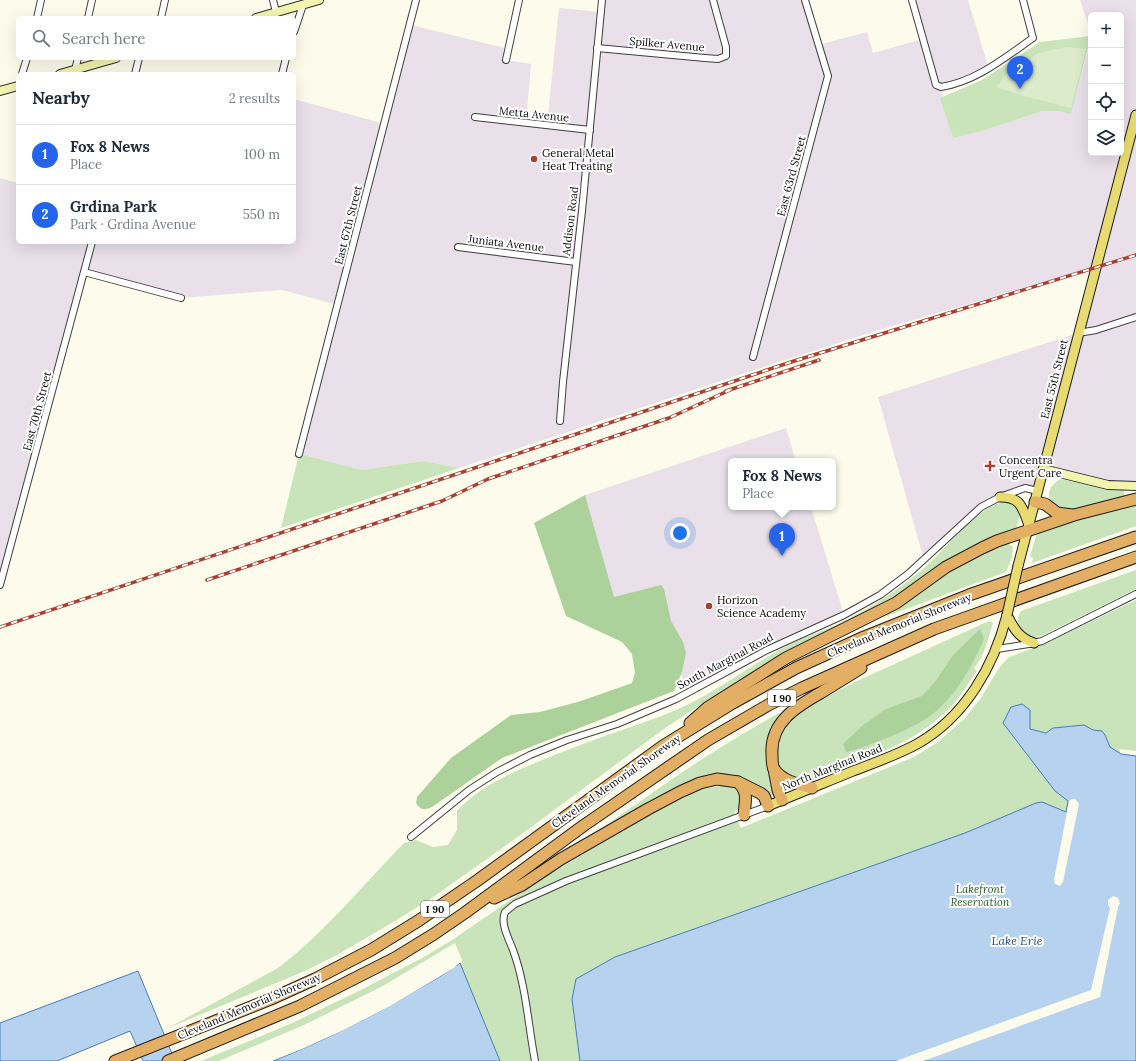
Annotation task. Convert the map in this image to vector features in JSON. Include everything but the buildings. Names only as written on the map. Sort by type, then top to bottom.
[{"type":"highway","points":[[663,746],[707,708],[786,658],[896,603],[946,567],[971,553],[1028,528],[1136,499]]},
{"type":"highway","points":[[1035,502],[1045,504],[1057,513],[1074,515]]},
{"type":"highway","name":"Cleveland Memorial Shoreway","points":[[115,1061],[271,999],[315,979],[372,950],[478,880],[663,746],[764,685],[796,668],[864,637],[970,595],[1136,537]]},
{"type":"highway","name":"Cleveland Memorial Shoreway","points":[[168,1061],[314,1000],[395,958],[466,912],[583,826],[708,740],[770,704],[802,688],[934,629],[1136,557]]},
{"type":"highway","points":[[782,800],[778,790],[774,769],[772,753],[773,738],[777,729],[789,713],[802,703],[906,642]]},
{"type":"highway","points":[[774,769],[786,780],[812,788]]},
{"type":"highway","points":[[466,912],[522,885],[561,859],[680,792],[700,784],[717,780],[738,782],[753,788],[764,796],[768,806]]},
{"type":"highway","points":[[738,782],[745,792],[744,816]]},
{"type":"main road","points":[[263,16],[319,0]]},
{"type":"main road","points":[[68,72],[109,60]]},
{"type":"main road","points":[[0,91],[16,87]]},
{"type":"main road","name":"East 55th Street","points":[[997,649],[1078,332],[1136,115]]},
{"type":"main road","points":[[1043,469],[1108,485],[1136,486]]},
{"type":"main road","points":[[1000,497],[1012,498],[1017,501],[1022,508],[1028,528]]},
{"type":"main road","points":[[1006,618],[1017,634],[1034,643]]},
{"type":"main road","name":"North Marginal Road","points":[[768,806],[888,757],[927,738],[947,721],[969,698],[981,680],[997,649]]},
{"type":"street","points":[[37,16],[41,0]]},
{"type":"street","points":[[88,16],[92,0]]},
{"type":"street","points":[[162,16],[166,0]]},
{"type":"street","points":[[273,0],[276,12]]},
{"type":"street","name":"East 67th Street","points":[[299,454],[416,0]]},
{"type":"street","points":[[506,60],[519,0]]},
{"type":"street","name":"Addison Road","points":[[560,421],[602,0]]},
{"type":"street","name":"Spilker Avenue","points":[[597,48],[718,59],[726,56],[726,47],[713,0]]},
{"type":"street","name":"East 63rd Street","points":[[752,357],[828,76],[805,0]]},
{"type":"street","points":[[912,0],[936,85],[939,87],[977,76],[1033,38],[1023,0]]},
{"type":"street","points":[[296,26],[303,5]]},
{"type":"street","points":[[22,72],[26,60]]},
{"type":"street","points":[[75,70],[78,60]]},
{"type":"street","points":[[136,72],[138,60]]},
{"type":"street","points":[[282,72],[286,60]]},
{"type":"street","name":"Metta Avenue","points":[[475,117],[590,130]]},
{"type":"street","name":"East 70th Street","points":[[0,586],[91,244]]},
{"type":"street","name":"Juniata Avenue","points":[[458,247],[576,262]]},
{"type":"street","points":[[84,272],[181,298]]},
{"type":"street","points":[[1078,332],[1096,330],[1136,317]]},
{"type":"street","name":"South Marginal Road","points":[[411,838],[469,790],[496,772],[561,742],[617,724],[676,700],[767,650],[844,615],[880,595],[908,574],[977,510],[1000,497],[1025,488],[1038,491]]},
{"type":"street","points":[[997,649],[1034,643],[1046,639],[1136,594]]},
{"type":"street","name":"North Marginal Road","points":[[536,1061],[529,1031],[522,976],[504,926],[503,918],[505,912],[511,907],[543,890],[768,806]]},
{"type":"shaded area","points":[[602,0],[805,0],[818,45],[867,32],[873,53],[923,39],[912,0],[968,0],[989,69],[941,87],[953,138],[982,131],[1043,111],[1071,113],[1088,50],[1088,156],[1124,156],[1124,12],[1088,12],[1088,24],[1080,0],[1136,0],[1136,486],[1043,469],[1038,491],[1025,488],[989,502],[924,560],[878,397],[1078,333],[1095,269],[1086,270],[882,329],[459,468],[423,461],[362,470],[299,454],[338,305],[282,290],[181,298],[84,273],[0,585],[0,178],[16,182],[16,244],[296,244],[296,100],[385,124],[411,25],[509,49],[507,60],[531,64],[526,123],[547,125],[559,8],[601,12]]},
{"type":"shaded area","points":[[786,428],[795,458],[728,458],[728,510],[812,510],[844,615],[687,693],[653,587],[614,598],[585,495]]},
{"type":"green space","points":[[1088,36],[1088,48],[1071,114],[1059,111],[1043,111],[982,131],[953,138],[940,98],[982,80],[1040,42]]},
{"type":"green space","points":[[1066,47],[1086,49],[1071,108],[996,87],[1006,75],[1038,53]]},
{"type":"green space","points":[[299,454],[362,470],[423,461],[459,468],[281,528]]},
{"type":"green space","points":[[1061,479],[1109,489],[1124,490],[1124,498],[1071,511],[1063,511],[1053,504],[1050,500],[1049,494],[1054,483]]},
{"type":"green space","points":[[585,495],[614,597],[661,585],[664,589],[671,621],[683,642],[686,653],[682,672],[674,691],[502,758],[432,807],[421,809],[416,803],[417,797],[451,758],[511,715],[540,712],[581,701],[632,683],[635,673],[632,654],[622,642],[566,616],[534,523]]},
{"type":"green space","points":[[1007,501],[1014,503],[1021,512],[1017,526],[1011,532],[978,544],[962,552],[896,597],[775,660],[724,690],[668,726],[515,839],[429,900],[337,955],[305,971],[168,1028],[278,968],[328,924],[404,843],[416,840],[433,847],[448,845],[457,830],[457,811],[474,795],[483,789],[503,777],[524,768],[683,707],[787,646],[839,624],[856,615],[886,597],[923,569],[973,519],[995,505]]},
{"type":"green space","points":[[1136,503],[1136,526],[1032,563],[1033,558],[1030,556],[1037,533],[1051,525]]},
{"type":"green space","points":[[1007,543],[1013,547],[1012,557],[1006,572],[887,616],[885,613],[943,573],[974,556]]},
{"type":"green space","points":[[1136,570],[1136,589],[1041,636],[1031,637],[1023,633],[1019,627],[1018,619],[1021,611]]},
{"type":"green space","name":"Lakefront Reservation","points":[[1136,600],[1136,751],[1119,749],[1136,793],[1136,910],[975,1061],[484,1061],[455,989],[462,960],[455,943],[381,987],[304,1025],[219,1061],[201,1061],[290,1024],[359,991],[422,958],[452,940],[541,879],[669,804],[691,793],[706,788],[733,784],[741,791],[739,808],[734,812],[741,828],[914,757],[938,742],[964,719],[981,698],[999,668],[1009,657],[1044,644]]},
{"type":"green space","points":[[989,621],[993,623],[984,652],[974,668],[977,671],[960,696],[946,712],[931,725],[876,755],[819,778],[805,782],[791,778],[778,766],[776,758],[778,739],[784,727],[800,710],[855,682]]},
{"type":"green space","points":[[980,629],[984,639],[962,681],[948,700],[930,716],[903,731],[867,746],[846,752],[843,744],[862,726],[886,709],[922,696],[935,682],[954,654]]},
{"type":"green space","points":[[785,710],[786,711],[773,728],[776,794],[771,796],[766,791],[714,776],[603,831],[601,829],[714,751]]},
{"type":"water","name":"Lake Erie","points":[[1022,704],[1030,710],[1030,729],[1046,733],[1053,728],[1084,725],[1093,730],[1102,731],[1110,747],[1121,754],[1136,756],[1136,1061],[580,1061],[572,999],[576,979],[615,957],[965,833],[1036,803],[1042,802],[1066,812],[1068,801],[1055,791],[1003,723],[1011,707]]},
{"type":"water","points":[[460,963],[500,1061],[273,1061],[328,1037],[364,1019],[433,981]]},
{"type":"water","points":[[138,971],[175,1061],[143,1061],[130,1031],[57,1061],[0,1061],[0,1023]]},
{"type":"pier","points":[[1075,799],[1079,804],[1063,882],[1060,886],[1055,884],[1054,880],[1069,801]]},
{"type":"pier","points":[[1113,896],[1118,898],[1120,903],[1100,997],[923,1061],[896,1061],[1091,990],[1110,908],[1108,905],[1108,900]]},
{"type":"pier","points":[[461,961],[454,968],[390,1006],[346,1029],[271,1061],[272,1059],[301,1048],[345,1027],[389,1004]]},
{"type":"railway","points":[[0,627],[791,362],[1136,255]]},
{"type":"railway","points":[[726,391],[819,360]]},
{"type":"railway","points":[[207,580],[442,501],[488,479],[669,418],[730,390]]},
{"type":"place","name":"Grdina Park","points":[[1020,89]]},
{"type":"place","name":"General Metal Heat Treating","points":[[534,159]]},
{"type":"place","name":"Concentra Urgent Care","points":[[990,466]]},
{"type":"place","name":"Fox 8 News","points":[[782,556]]},
{"type":"place","name":"Horizon Science Academy","points":[[709,606]]}]
